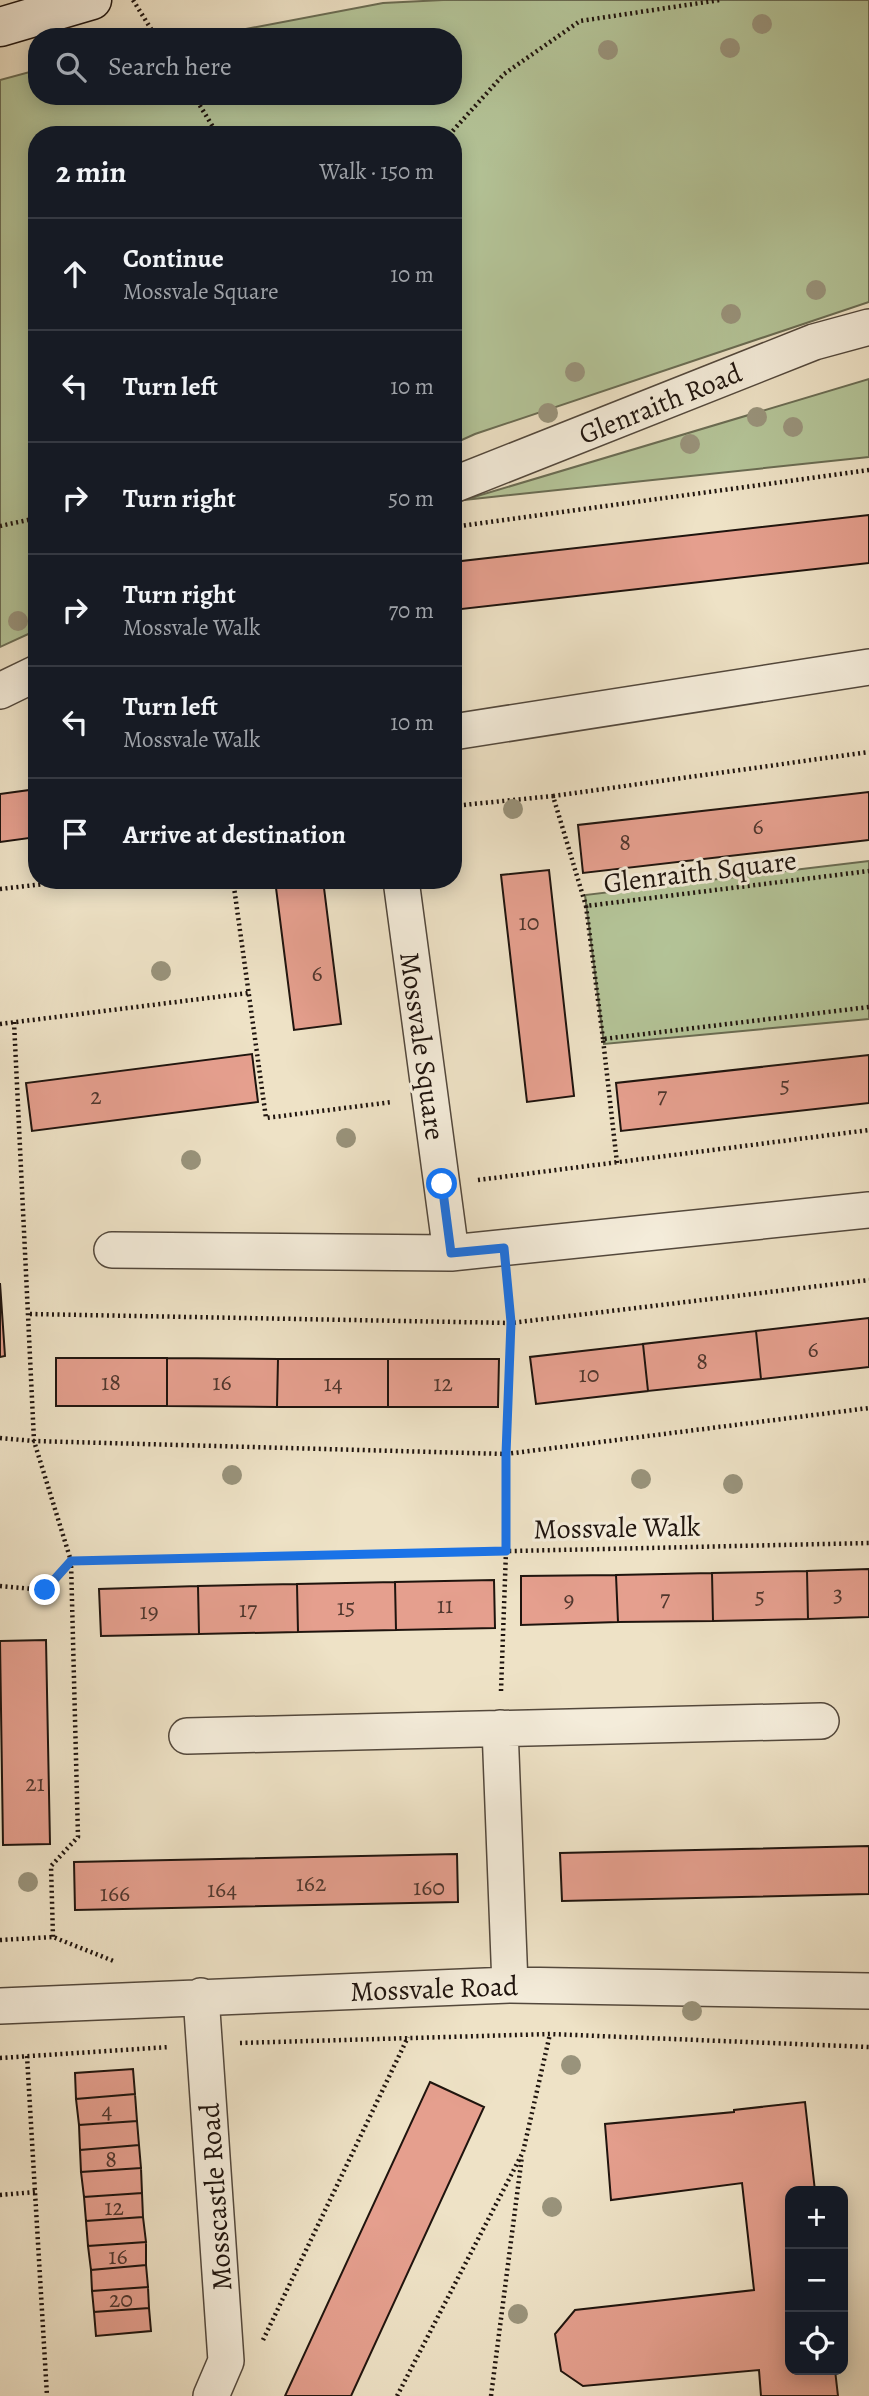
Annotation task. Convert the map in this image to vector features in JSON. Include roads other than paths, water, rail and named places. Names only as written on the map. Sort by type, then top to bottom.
[{"type":"street","points":[[0,27],[92,0]]},
{"type":"street","name":"Glenraith Road","points":[[462,481],[814,342],[869,327]]},
{"type":"street","points":[[462,731],[869,667]]},
{"type":"street","points":[[0,691],[28,677]]},
{"type":"street","name":"Mossvale Square","points":[[402,889],[451,1253]]},
{"type":"street","points":[[112,1250],[451,1253],[869,1210]]},
{"type":"street","points":[[187,1736],[821,1721]]},
{"type":"street","points":[[500,1728],[510,1985]]},
{"type":"street","name":"Mossvale Road","points":[[0,2006],[510,1985],[869,1991]]},
{"type":"street","name":"Mosscastle Road","points":[[201,1996],[226,2361],[211,2396]]}]
